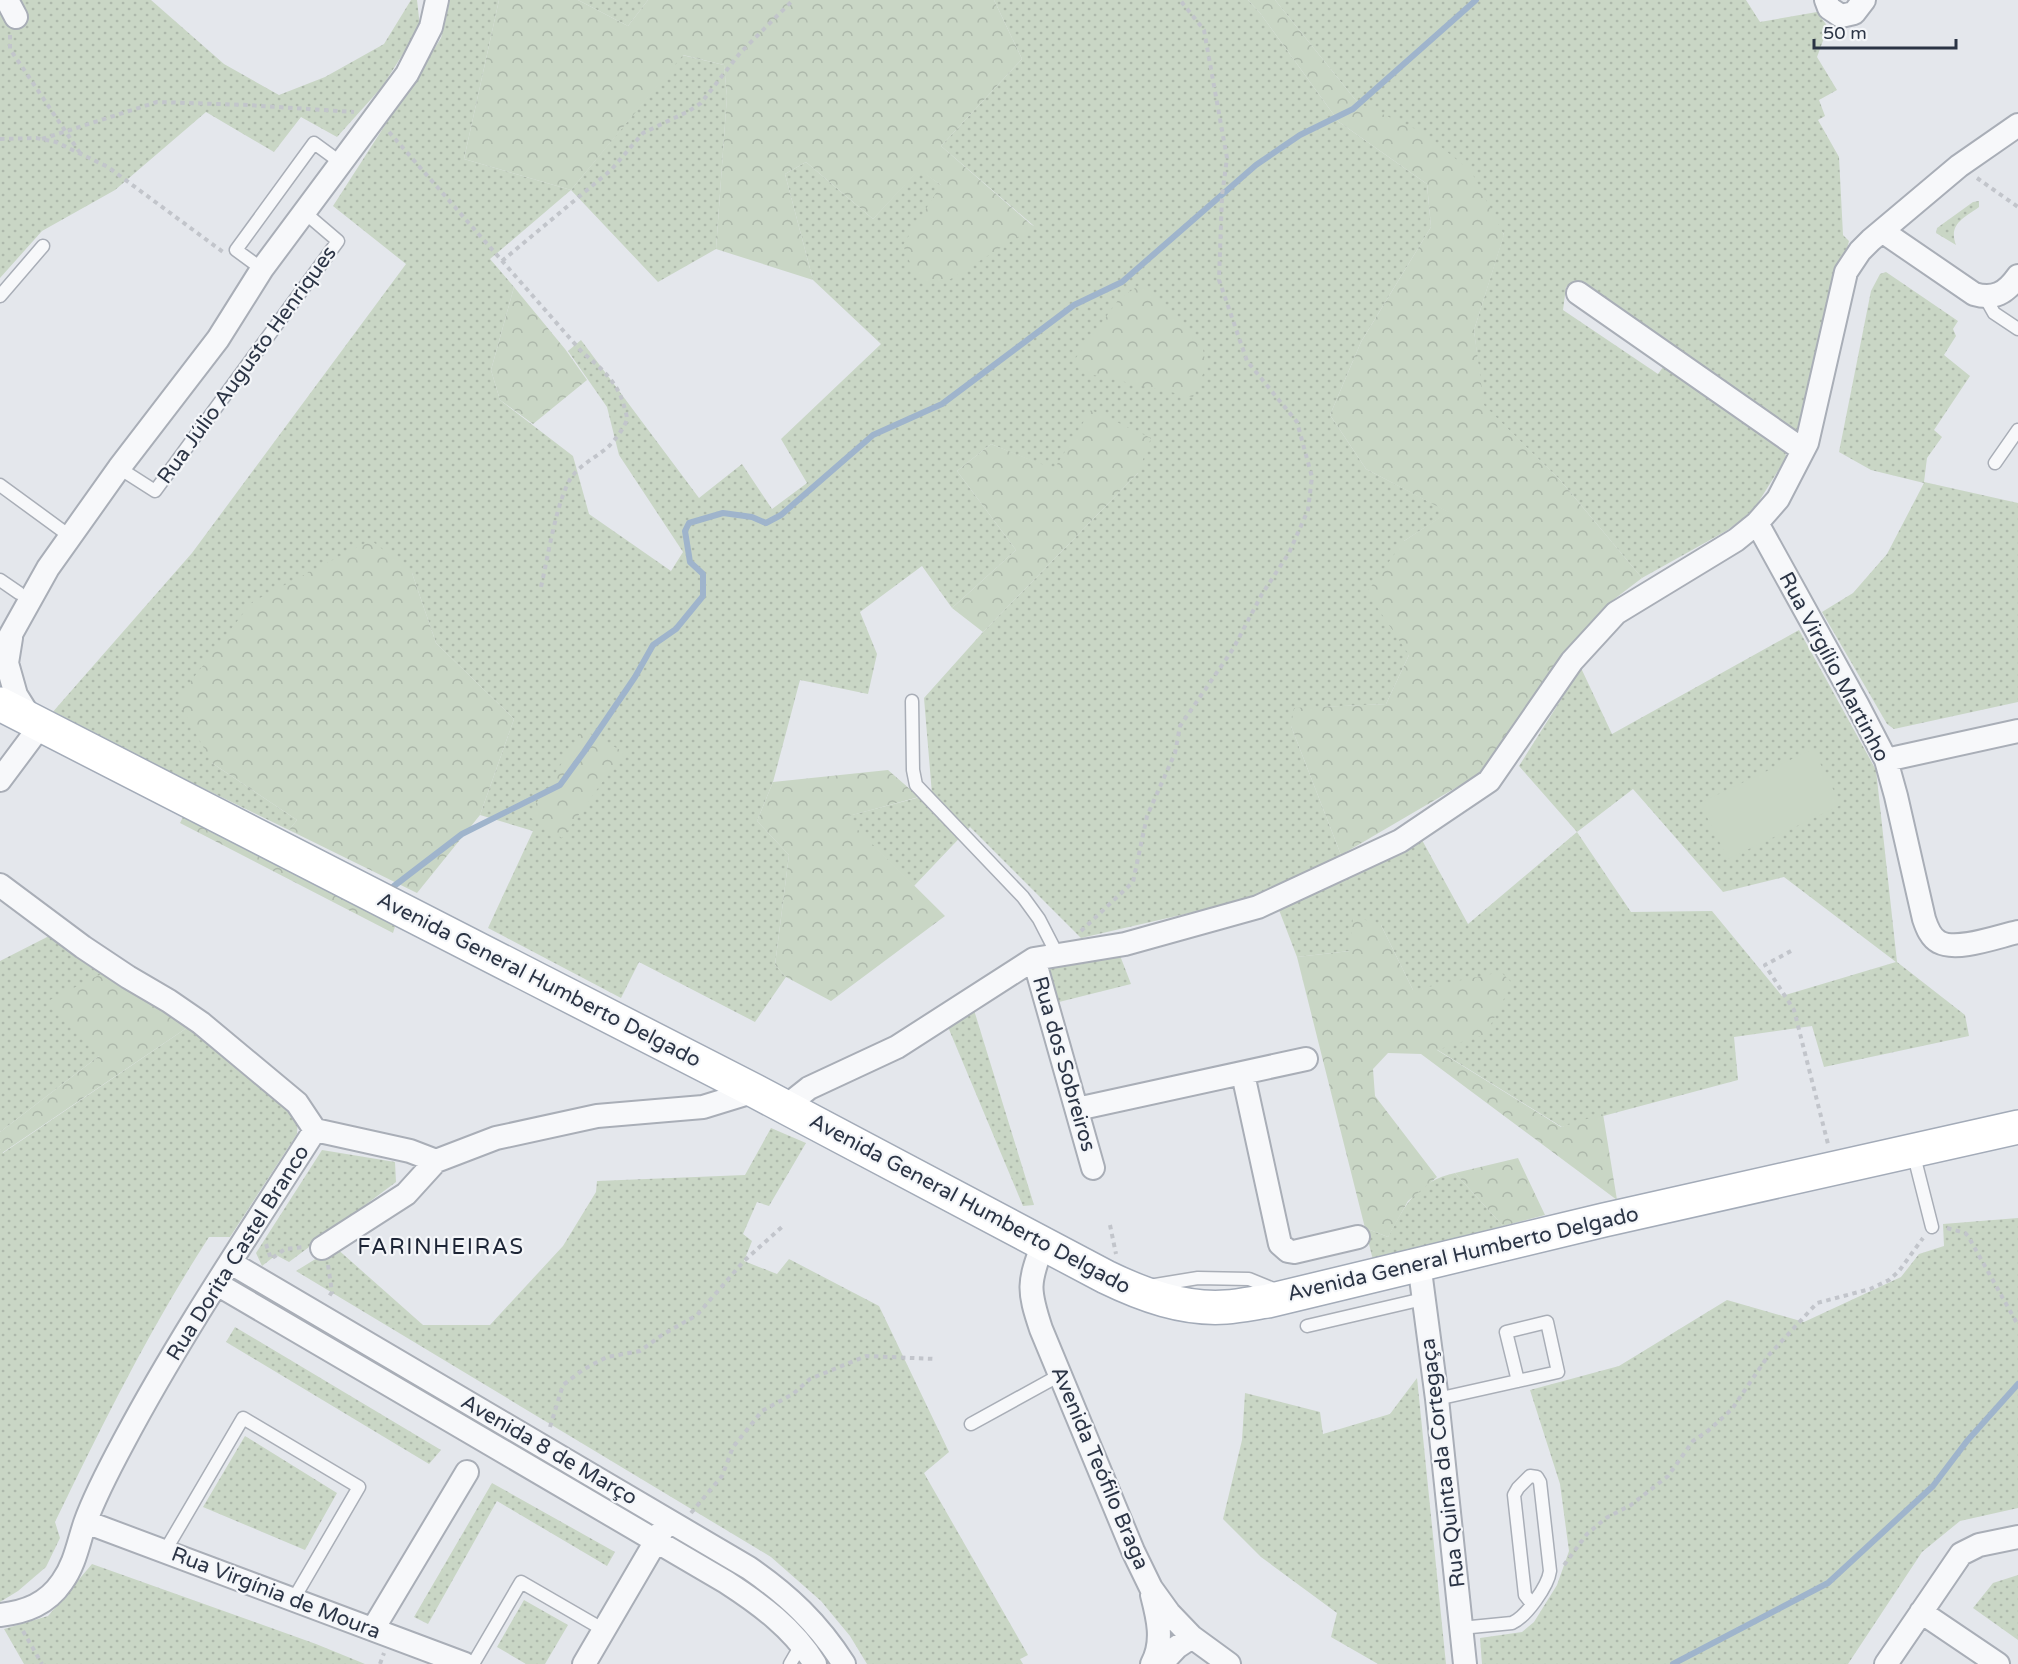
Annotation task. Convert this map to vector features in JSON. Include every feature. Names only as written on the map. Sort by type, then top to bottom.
[{"type":"main road","name":"Avenida General Humberto Delgado","points":[[0,704],[755,1091],[1131,1289],[1185,1305],[1235,1305],[1288,1296],[1419,1263],[2018,1127]]},
{"type":"street","name":"Rua Júlio Augusto Henriques","points":[[36,722],[16,695],[7,663],[6,628],[119,468],[218,339],[260,273],[340,162],[407,74],[431,27],[437,0]]},
{"type":"street","points":[[1826,0],[1829,8],[1841,16],[1854,13],[1864,0]]},
{"type":"street","points":[[785,1107],[809,1088],[897,1047],[1034,959],[1125,944],[1258,907],[1400,841],[1489,781],[1572,661],[1616,613],[1736,540],[1757,523],[1778,499],[1807,443],[1846,272],[1860,251],[1882,231],[1959,166],[2018,125]]},
{"type":"street","points":[[1882,231],[1968,290],[1985,297],[2007,290],[2018,276]]},
{"type":"street","points":[[1578,293],[1803,450]]},
{"type":"street","name":"Rua Virgílio Martinho","points":[[1757,523],[1886,760],[1924,919],[1931,934],[1940,943],[1955,946],[2018,932]]},
{"type":"street","name":"Rua Júlio Augusto Henriques","points":[[0,654],[6,628],[19,593],[48,568]]},
{"type":"street","points":[[0,780],[36,722]]},
{"type":"street","points":[[1886,760],[2018,731]]},
{"type":"street","points":[[0,885],[83,947],[201,1023],[297,1102],[315,1130]]},
{"type":"street","name":"Rua dos Sobreiros","points":[[1034,959],[1093,1168]]},
{"type":"street","points":[[1077,1109],[1306,1059]]},
{"type":"street","points":[[1243,1074],[1280,1244],[1288,1251],[1294,1252],[1359,1237]]},
{"type":"street","points":[[322,1248],[406,1194],[436,1161],[496,1138],[597,1116],[703,1107],[755,1091]]},
{"type":"street","name":"Rua Dorita Castel Branco","points":[[8,1614],[36,1606],[61,1584],[74,1562],[86,1522],[124,1440],[217,1284],[315,1130],[410,1151],[436,1161]]},
{"type":"street","name":"Avenida Teófilo Braga","points":[[1043,1244],[1032,1273],[1031,1298],[1060,1376],[1133,1551],[1151,1588],[1169,1613],[1192,1637],[1229,1664]]},
{"type":"street","name":"Avenida 8 de Março","points":[[231,1263],[544,1447],[679,1517],[780,1589],[811,1619],[844,1664]]},
{"type":"street","name":"Rua Quinta da Cortegaça","points":[[1419,1263],[1437,1399],[1465,1664]]},
{"type":"street","name":"Avenida 8 de Março","points":[[217,1284],[657,1541],[753,1600],[787,1628],[795,1655],[815,1664]]},
{"type":"street","points":[[373,1629],[467,1472]]},
{"type":"street","points":[[584,1664],[657,1541],[679,1517]]},
{"type":"street","name":"Rua Virgínia de Moura","points":[[86,1522],[465,1664]]},
{"type":"street","points":[[1886,1664],[1961,1554],[1979,1545],[2018,1537]]},
{"type":"street","points":[[1151,1588],[1159,1623],[1159,1641],[1152,1664]]},
{"type":"street","points":[[1921,1612],[1998,1664]]},
{"type":"street","points":[[1161,1664],[1177,1647],[1192,1637]]},
{"type":"street","points":[[1183,1664],[1192,1637]]},
{"type":"lane","name":"Rua Júlio Augusto Henriques","points":[[260,273],[236,250],[314,143],[340,162]]},
{"type":"lane","name":"Rua Júlio Augusto Henriques","points":[[119,468],[155,492],[338,241],[304,212]]},
{"type":"lane","points":[[0,296],[43,246]]},
{"type":"lane","points":[[1985,297],[1994,312],[2018,329]]},
{"type":"lane","points":[[1995,463],[2018,430]]},
{"type":"lane","points":[[0,485],[70,537]]},
{"type":"lane","points":[[0,580],[19,593]]},
{"type":"lane","points":[[912,701],[913,770],[916,785],[1023,897],[1039,919],[1057,954]]},
{"type":"lane","points":[[1912,1150],[1932,1227]]},
{"type":"lane","points":[[1307,1326],[1423,1299]]},
{"type":"lane","points":[[1437,1399],[1518,1381],[1558,1372],[1547,1322],[1506,1332],[1518,1381]]},
{"type":"lane","points":[[971,1424],[1060,1376]]},
{"type":"lane","points":[[165,1551],[243,1418],[359,1487],[293,1600]]},
{"type":"lane","points":[[1461,1628],[1518,1621],[1532,1604],[1549,1577],[1540,1482],[1537,1477],[1530,1476],[1514,1495],[1525,1595],[1532,1604]]},
{"type":"lane","points":[[473,1664],[521,1582],[604,1630]]},
{"type":"path","points":[[502,261],[611,170],[643,133],[701,103],[740,53],[793,0]]},
{"type":"path","points":[[1057,954],[1133,882],[1148,816],[1175,753],[1180,726],[1233,649],[1262,594],[1289,553],[1308,510],[1312,477],[1297,422],[1247,361],[1219,280],[1222,196],[1227,158],[1204,30],[1180,0]]},
{"type":"path","points":[[11,9],[10,49],[80,153]]},
{"type":"path","points":[[42,139],[157,102],[338,110],[375,116],[582,352],[606,373],[619,393],[627,418],[624,427],[609,446],[583,465],[568,484],[561,503],[540,591]]},
{"type":"path","points":[[0,139],[42,139],[56,142],[108,167],[260,273]]},
{"type":"path","points":[[1959,166],[2018,207]]},
{"type":"path","points":[[1791,951],[1765,965],[1794,1010],[1834,1168]]},
{"type":"path","points":[[544,1447],[562,1386],[584,1369],[607,1358],[640,1351],[697,1315],[744,1261],[784,1225]]},
{"type":"path","points":[[1549,1577],[1564,1565],[1587,1534],[1606,1518],[1631,1505],[1668,1476],[1693,1441],[1732,1409],[1768,1356],[1817,1303],[1870,1290],[1889,1280],[1899,1271],[1932,1227],[1953,1229],[1968,1236],[2018,1325]]},
{"type":"path","points":[[251,1232],[265,1240],[271,1259],[285,1249],[294,1247],[322,1248],[326,1252],[332,1292],[319,1314]]},
{"type":"path","points":[[679,1517],[722,1476],[733,1447],[762,1411],[794,1394],[810,1379],[866,1356],[936,1359]]},
{"type":"path","points":[[8,1614],[42,1664]]},
{"type":"green space","points":[[14,0],[151,0],[224,64],[279,95],[325,77],[384,44],[411,0],[417,0],[420,27],[382,87],[337,137],[301,117],[274,152],[206,112],[115,190],[42,231],[0,278],[0,7]]},
{"type":"green space","points":[[450,0],[499,0],[464,159],[571,190],[490,259],[514,287],[491,370],[500,400],[573,456],[589,514],[671,571],[683,552],[619,455],[607,407],[568,351],[581,340],[699,498],[742,464],[772,509],[807,483],[781,439],[881,344],[813,280],[785,174],[806,162],[873,219],[919,169],[941,185],[1034,226],[941,146],[1022,59],[994,0],[1248,0],[1260,13],[1339,122],[1427,184],[1431,227],[1361,342],[1330,415],[1366,469],[1449,512],[1404,541],[1409,655],[1386,704],[1322,707],[1291,726],[1341,855],[1272,894],[1081,938],[970,827],[914,886],[844,817],[932,794],[924,698],[983,632],[1138,473],[1077,434],[1054,470],[991,444],[957,471],[1016,550],[952,608],[922,566],[860,612],[877,654],[868,694],[800,680],[773,782],[757,821],[789,855],[775,965],[786,977],[755,1022],[639,962],[621,998],[488,928],[533,831],[480,815],[514,719],[436,643],[412,573],[212,763],[297,820],[289,830],[51,714],[192,553],[406,264],[333,206],[441,38]]},
{"type":"green space","points":[[499,0],[578,0],[628,26],[648,0],[994,0],[1022,59],[941,146],[1034,227],[941,285],[916,278],[903,245],[941,185],[919,170],[873,219],[806,162],[785,174],[813,280],[716,249],[727,96],[724,65],[683,55],[571,190],[464,159]]},
{"type":"green space","points":[[578,0],[648,0],[628,26]]},
{"type":"green space","points":[[1248,0],[1275,0],[1358,103],[1422,132],[1471,171],[1504,235],[1474,330],[1484,405],[1560,480],[1642,578],[1613,600],[1571,644],[1481,773],[1341,855],[1291,726],[1294,708],[1386,704],[1409,655],[1367,592],[1404,541],[1448,512],[1366,469],[1330,415],[1361,342],[1431,227],[1427,184],[1339,122],[1260,13]]},
{"type":"green space","points":[[1275,0],[1746,0],[1760,22],[1817,12],[1828,27],[1817,57],[1837,90],[1819,100],[1825,116],[1818,120],[1839,157],[1843,235],[1849,241],[1802,426],[1797,433],[1584,282],[1566,287],[1563,310],[1658,374],[1666,363],[1785,448],[1786,458],[1756,506],[1744,518],[1726,531],[1642,578],[1560,480],[1483,405],[1474,330],[1504,234],[1358,103]]},
{"type":"green space","points":[[682,55],[724,65],[727,96],[716,249],[658,282],[571,190]]},
{"type":"green space","points":[[1979,201],[1979,207],[1963,218],[1956,227],[1954,238],[1956,245],[1936,233],[1937,228],[1973,202]]},
{"type":"green space","points":[[1886,272],[1958,321],[1953,329],[1956,336],[1944,355],[1970,376],[1934,430],[1942,437],[1927,458],[1924,482],[2018,503],[2018,702],[1894,729],[1887,724],[1822,612],[1853,593],[1887,554],[1924,483],[1871,470],[1839,452],[1871,291],[1880,274]]},
{"type":"green space","points":[[1141,284],[1203,349],[1206,367],[1193,397],[1080,372],[1075,359],[1119,299]]},
{"type":"green space","points":[[514,287],[565,349],[587,380],[533,424],[500,400],[491,370]]},
{"type":"green space","points":[[1091,410],[1151,438],[1138,473],[983,632],[952,608],[1016,550],[957,471],[991,444],[1054,469]]},
{"type":"green space","points":[[371,540],[412,573],[436,643],[514,719],[480,815],[417,893],[289,830],[297,820],[212,763],[177,699],[252,602]]},
{"type":"green space","points":[[1799,630],[1876,770],[1897,962],[1965,1015],[1969,1036],[1824,1067],[1812,1026],[1734,1037],[1738,1080],[1562,1127],[1436,1049],[1413,990],[1381,925],[1350,951],[1297,957],[1279,910],[1422,840],[1468,924],[1577,832],[1519,766],[1581,668],[1612,734]],"holes":[[[1633,789],[1723,892],[1784,877],[1896,962],[1782,996],[1712,911],[1631,912],[1577,832]]]},
{"type":"green space","points":[[583,730],[624,752],[562,838],[528,816]]},
{"type":"green space","points":[[1813,749],[1841,805],[1728,859],[1700,803]]},
{"type":"green space","points":[[888,770],[919,797],[845,817],[945,916],[831,1001],[786,977],[775,965],[789,855],[757,821],[773,782]]},
{"type":"green space","points":[[185,813],[397,920],[393,933],[180,823]]},
{"type":"green space","points":[[1353,916],[1381,925],[1413,990],[1501,972],[1512,983],[1486,1034],[1437,1050],[1561,1127],[1603,1114],[1617,1200],[1421,1054],[1388,1053],[1373,1069],[1375,1096],[1437,1177],[1408,1201],[1388,1237],[1365,1228],[1297,957],[1350,951]]},
{"type":"green space","points":[[53,934],[105,972],[99,1056],[0,1132],[0,961]]},
{"type":"green space","points":[[1119,953],[1131,984],[1059,1002],[1047,973],[1051,964]]},
{"type":"green space","points":[[105,972],[188,1027],[2,1153],[0,1132],[99,1056],[46,1002]]},
{"type":"green space","points":[[974,1010],[1034,1205],[1023,1206],[948,1027]]},
{"type":"green space","points":[[188,1027],[298,1118],[297,1134],[230,1237],[209,1237],[187,1271],[109,1413],[55,1522],[60,1538],[46,1567],[18,1591],[0,1602],[0,1149],[3,1153]]},
{"type":"green space","points":[[771,1128],[806,1143],[769,1206],[757,1202],[743,1234],[752,1241],[744,1261],[777,1274],[789,1259],[879,1306],[949,1452],[924,1473],[1028,1655],[1020,1659],[1023,1664],[867,1664],[850,1636],[821,1601],[771,1557],[296,1271],[335,1247],[423,1325],[490,1325],[563,1246],[596,1192],[597,1181],[745,1175]]},
{"type":"green space","points":[[322,1150],[395,1162],[396,1182],[289,1262],[276,1255],[262,1266],[256,1253]]},
{"type":"green space","points":[[1518,1158],[1545,1215],[1503,1226],[1455,1173]]},
{"type":"green space","points":[[1455,1173],[1503,1226],[1373,1260],[1365,1228],[1388,1237],[1400,1215],[1422,1188]]},
{"type":"green space","points":[[2018,1218],[2018,1508],[1960,1521],[1922,1552],[1848,1664],[1482,1664],[1480,1638],[1522,1632],[1534,1622],[1557,1585],[1569,1551],[1560,1484],[1530,1390],[1619,1366],[1727,1300],[1804,1322],[1901,1277],[1919,1254],[1944,1246],[1943,1224]]},
{"type":"green space","points":[[235,1327],[441,1450],[429,1464],[226,1342]]},
{"type":"green space","points":[[1417,1378],[1446,1664],[1378,1664],[1331,1637],[1337,1613],[1261,1557],[1223,1519],[1242,1440],[1245,1393],[1320,1412],[1323,1434],[1390,1414]]},
{"type":"green space","points":[[245,1436],[337,1493],[305,1550],[203,1507]]},
{"type":"green space","points":[[492,1483],[615,1552],[607,1566],[497,1501],[428,1624],[414,1617]]},
{"type":"green space","points":[[92,1564],[316,1644],[365,1664],[24,1664],[4,1629],[48,1616]]},
{"type":"green space","points":[[2018,1575],[2018,1640],[1973,1608],[1993,1583]]},
{"type":"green space","points":[[524,1600],[568,1625],[545,1664],[526,1664],[497,1647]]},
{"type":"waterway","points":[[394,886],[462,834],[560,785],[635,677],[653,645],[676,629],[703,596],[703,574],[690,562],[685,531],[689,523],[723,513],[752,517],[766,523],[781,515],[873,435],[942,404],[1074,305],[1122,282],[1256,165],[1300,135],[1353,109],[1476,0]]},
{"type":"waterway","points":[[1673,1664],[1828,1583],[1933,1486],[1967,1441],[2018,1384]]},
{"type":"district","name":"FARINHEIRAS","points":[[441,1247]]}]
